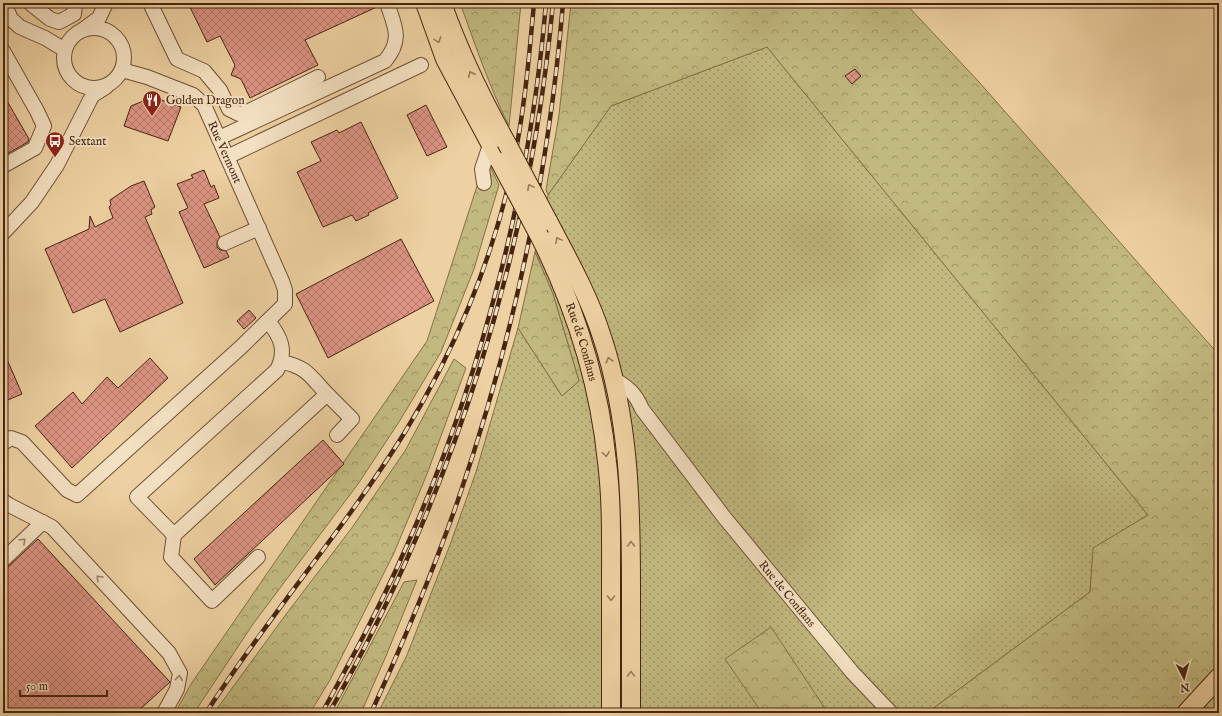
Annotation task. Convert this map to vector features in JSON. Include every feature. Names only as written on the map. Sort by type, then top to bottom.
[{"type":"main road","name":"Rue de Conflans","points":[[425,3],[445,59],[498,143],[544,229],[563,286],[582,335],[593,379],[604,438],[611,506],[611,713]]},
{"type":"main road","name":"Rue de Conflans","points":[[442,3],[464,59],[480,94],[498,143],[500,162],[586,294],[602,337],[614,379],[624,437],[631,517],[631,713]]},
{"type":"main road","points":[[1186,713],[1219,677]]},
{"type":"main road","points":[[1203,713],[1219,695]]},
{"type":"street","points":[[4,3],[11,20],[20,27],[45,38],[65,50]]},
{"type":"street","points":[[30,3],[50,19],[59,22],[74,14],[76,3]]},
{"type":"street","points":[[107,3],[99,18],[78,33],[68,43],[65,50],[64,60],[66,70],[72,79],[80,86],[90,89],[109,85]]},
{"type":"street","points":[[3,233],[32,202],[57,165],[93,95],[117,79],[122,70],[125,61],[124,51],[110,24],[107,3]]},
{"type":"street","points":[[150,3],[177,59],[204,71],[220,90],[229,109],[239,114],[247,112],[318,77]]},
{"type":"street","points":[[219,138],[385,61],[393,52],[396,42],[396,29],[387,3]]},
{"type":"street","points":[[78,33],[86,29],[101,29],[114,35],[120,42]]},
{"type":"street","points":[[3,51],[44,126],[34,148],[3,166]]},
{"type":"street","points":[[227,157],[420,65]]},
{"type":"street","name":"Rue Vermont","points":[[122,70],[147,77],[193,95],[204,105],[285,290],[285,304],[268,321]]},
{"type":"street","points":[[77,83],[84,96],[83,113]]},
{"type":"street","points":[[484,183],[482,169],[498,143]]},
{"type":"street","points":[[225,243],[259,228]]},
{"type":"street","points":[[3,442],[11,438],[22,442],[67,490],[77,495],[268,321],[277,332],[282,345],[282,362],[277,370],[137,497],[174,534]]},
{"type":"street","points":[[282,362],[294,364],[305,369],[352,419],[337,435]]},
{"type":"street","name":"Rue de Conflans","points":[[614,379],[629,388],[637,398],[642,409],[724,516],[852,672],[891,713]]},
{"type":"street","points":[[258,557],[212,601],[171,557],[174,534],[327,394]]},
{"type":"street","points":[[624,437],[630,414],[633,411],[642,409]]},
{"type":"street","points":[[3,500],[9,505],[52,527],[169,654],[180,672],[177,690],[164,713]]},
{"type":"street","points":[[3,560],[43,522]]},
{"type":"green space","points":[[460,3],[521,3],[509,126],[489,80]]},
{"type":"green space","points":[[571,3],[905,3],[979,82],[1219,355],[1219,713],[927,713],[1090,592],[1093,548],[1148,515],[767,47],[611,106],[548,195],[546,190],[559,115]]},
{"type":"green space","points":[[767,47],[1148,515],[1094,548],[1090,592],[927,713],[378,713],[407,655],[450,545],[476,472],[518,328],[562,396],[579,381],[553,294],[535,252],[548,195],[611,106]]},
{"type":"green space","points":[[484,153],[499,185],[474,269],[441,352],[399,422],[358,484],[253,624],[194,713],[175,713],[191,684],[427,341],[478,183]]},
{"type":"green space","points":[[535,252],[553,294],[579,381],[562,396],[518,328]]},
{"type":"green space","points":[[454,359],[466,368],[427,474],[394,553],[330,680],[310,713],[214,713],[351,529],[405,451]]},
{"type":"green space","points":[[417,580],[361,713],[334,713],[404,582]]},
{"type":"green space","points":[[771,627],[828,713],[762,713],[725,659]]},
{"type":"building","points":[[188,3],[379,3],[379,6],[305,40],[318,65],[250,98],[241,79],[231,75],[235,65],[220,36],[207,42]]},
{"type":"building","points":[[855,69],[861,76],[852,84],[845,76]]},
{"type":"building","points":[[3,94],[29,139],[28,142],[3,156]]},
{"type":"building","name":"Golden Dragon","points":[[153,97],[181,107],[168,141],[124,126],[131,106]]},
{"type":"building","points":[[426,105],[447,147],[427,156],[407,115]]},
{"type":"building","points":[[361,122],[398,198],[368,213],[369,215],[356,221],[352,215],[323,227],[297,172],[321,161],[311,142],[337,130],[339,133]]},
{"type":"building","points":[[204,170],[211,187],[214,185],[219,198],[204,204],[220,237],[217,242],[217,247],[220,250],[226,251],[229,257],[204,268],[179,212],[188,208],[177,184],[193,178],[191,175]]},
{"type":"building","points":[[144,181],[155,207],[151,210],[152,214],[145,217],[183,303],[120,332],[105,299],[73,313],[45,249],[89,229],[90,216],[95,227],[113,218],[109,207],[111,205],[110,200],[131,186]]},
{"type":"building","points":[[401,239],[434,301],[328,358],[296,294]]},
{"type":"building","points":[[249,310],[256,318],[244,329],[237,321]]},
{"type":"building","points":[[3,350],[22,394],[3,402]]},
{"type":"building","points":[[150,358],[168,378],[72,468],[35,426],[73,392],[82,404],[107,377],[118,388]]},
{"type":"building","points":[[323,440],[344,464],[215,585],[194,559]]},
{"type":"building","points":[[38,539],[170,682],[136,713],[3,713],[3,569],[9,566]]},
{"type":"railway","points":[[206,713],[255,642],[357,504],[405,432],[423,402],[455,338],[482,272],[504,204],[512,170],[523,108],[534,3]]},
{"type":"railway","points":[[322,713],[395,573],[432,487],[479,352],[498,284],[528,144],[546,3]]},
{"type":"railway","points":[[329,713],[373,630],[413,545],[448,458],[479,370],[505,280],[526,189],[542,96],[553,3]]},
{"type":"railway","points":[[371,713],[395,660],[438,554],[478,440],[496,379],[526,255],[538,192],[557,66],[563,3]]},
{"type":"place","name":"Golden Dragon","points":[[152,117]]},
{"type":"place","name":"Sextant","points":[[55,158]]}]
